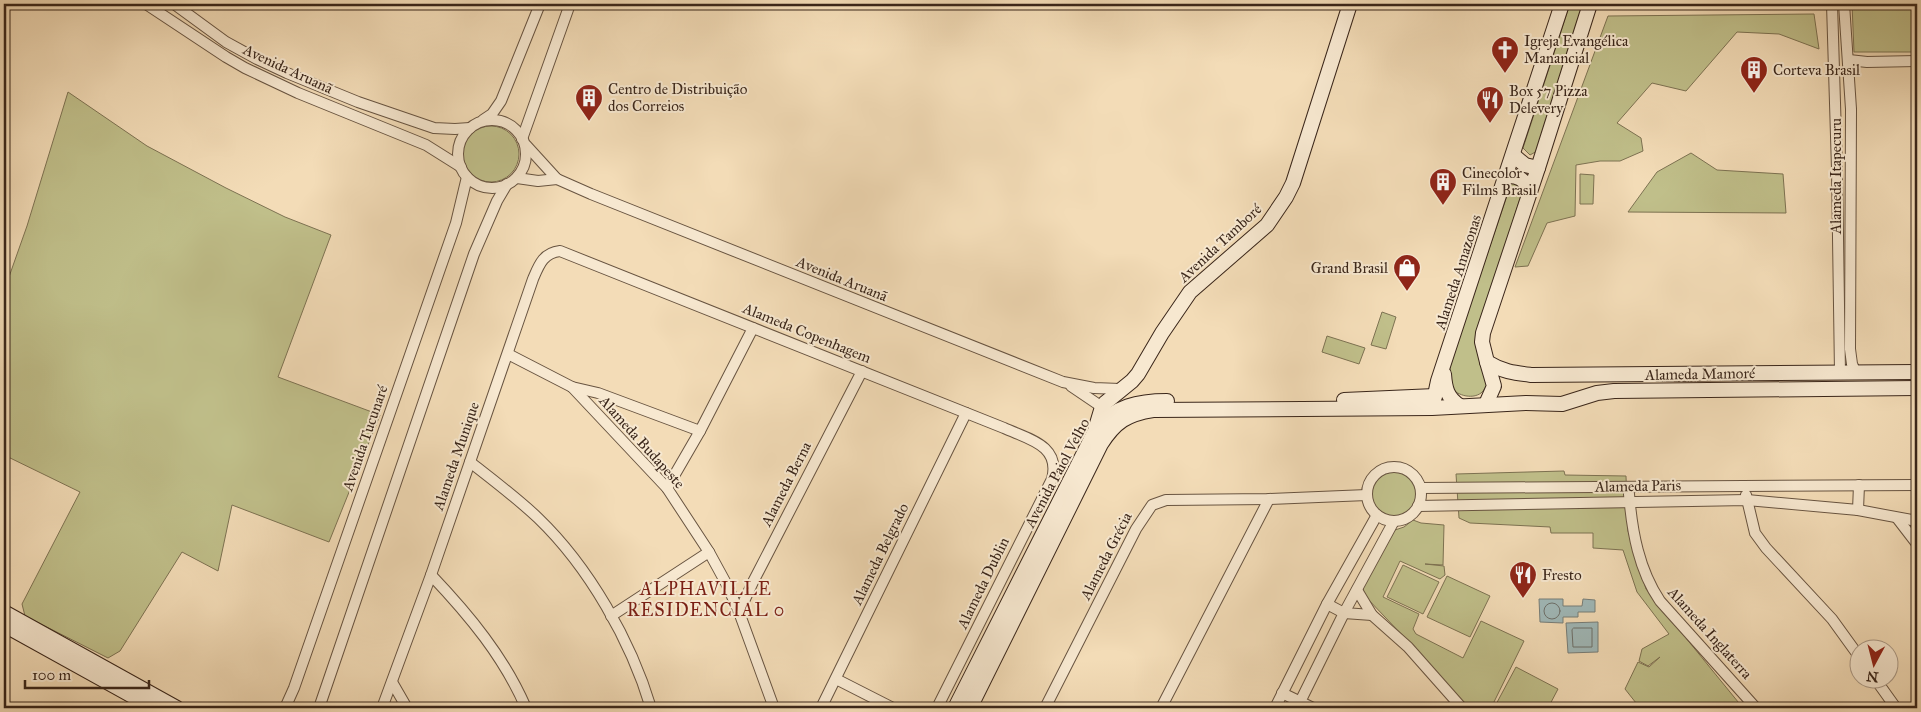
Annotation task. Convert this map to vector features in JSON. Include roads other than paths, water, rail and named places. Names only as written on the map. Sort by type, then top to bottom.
[{"type":"main road","name":"Avenida Tamboré","points":[[1102,407],[1110,397],[1132,381],[1138,374],[1162,333],[1190,292],[1267,225],[1286,197],[1293,183],[1350,4]]},
{"type":"main road","name":"Alameda Amazonas","points":[[1434,402],[1443,368],[1562,4]]},
{"type":"main road","points":[[1486,404],[1494,386],[1482,342],[1483,333],[1590,4]]},
{"type":"main road","points":[[1513,155],[1526,165],[1538,168]]},
{"type":"main road","points":[[1506,176],[1521,178],[1526,183],[1530,192]]},
{"type":"main road","name":"Alameda Mamoré","points":[[1487,362],[1509,373],[1532,375],[1917,372]]},
{"type":"main road","points":[[1443,368],[1446,393],[1460,406]]},
{"type":"main road","points":[[1664,374],[1666,391]]},
{"type":"main road","name":"Alameda Mamoré","points":[[1434,402],[1460,406],[1562,404],[1597,393],[1917,388]]},
{"type":"main road","points":[[1120,390],[1135,398],[1147,401]]},
{"type":"main road","name":"Avenida Paiol Velho","points":[[954,708],[1096,429],[1108,416],[1120,409],[1147,401],[1434,402]]},
{"type":"main road","name":"Avenida Paiol Velho","points":[[970,708],[1101,444],[1116,423],[1138,412],[1153,410],[1434,402]]},
{"type":"main road","points":[[1096,429],[1102,407]]},
{"type":"main road","points":[[4,612],[177,708]]},
{"type":"main road","points":[[4,625],[154,708]]},
{"type":"street","name":"Avenida Aruanã","points":[[146,4],[245,68],[298,93],[426,145],[464,172]]},
{"type":"street","name":"Avenida Aruanã","points":[[174,4],[226,42],[257,59],[358,102],[434,128],[470,128]]},
{"type":"street","points":[[540,4],[501,101],[492,114],[470,128],[463,136],[459,146],[458,157],[464,172],[475,184],[496,188],[517,178],[523,168],[526,157],[524,142],[570,4]]},
{"type":"street","name":"Alameda Itapecuru","points":[[1832,4],[1834,102],[1845,349],[1856,373]]},
{"type":"street","name":"Alameda Itapecuru","points":[[1840,373],[1845,349],[1851,104],[1844,4]]},
{"type":"street","points":[[1849,60],[1867,62],[1917,61]]},
{"type":"street","points":[[1834,102],[1851,104]]},
{"type":"street","points":[[480,122],[491,120],[502,122],[512,127],[524,142]]},
{"type":"street","points":[[426,145],[434,128]]},
{"type":"street","name":"Avenida Aruanã","points":[[524,142],[557,179],[915,324],[1064,382],[1088,388],[1120,390]]},
{"type":"street","name":"Avenida Tucunaré","points":[[285,708],[294,688],[456,223],[464,172]]},
{"type":"street","name":"Avenida Aruanã","points":[[517,178],[538,181],[557,179]]},
{"type":"street","points":[[319,708],[474,254],[497,201],[507,184]]},
{"type":"street","name":"Alameda Copenhagem","points":[[560,251],[1042,445]]},
{"type":"street","name":"Alameda Munique","points":[[382,708],[431,575],[540,263],[548,254],[560,251]]},
{"type":"street","points":[[666,488],[700,431],[753,328]]},
{"type":"street","name":"Alameda Budapeste","points":[[508,354],[572,387],[598,393],[700,431]]},
{"type":"street","name":"Alameda Berna","points":[[739,612],[862,371]]},
{"type":"street","points":[[1064,382],[1102,407]]},
{"type":"street","name":"Alameda Budapeste","points":[[572,387],[666,488],[709,552],[739,612],[774,708]]},
{"type":"street","name":"Alameda Belgrado","points":[[821,708],[966,413]]},
{"type":"street","name":"Alameda Dublin","points":[[937,708],[1052,478],[1053,457],[1042,445]]},
{"type":"street","points":[[470,462],[539,520],[592,584],[611,616],[644,686],[651,708]]},
{"type":"street","points":[[1387,468],[1402,468],[1408,471],[1414,476],[1421,488],[1418,506],[1411,515],[1394,521],[1377,515],[1368,502],[1367,495],[1370,481],[1380,471],[1387,468]]},
{"type":"street","points":[[1858,510],[1860,485]]},
{"type":"street","name":"Alameda Paris","points":[[1421,488],[1917,485]]},
{"type":"street","name":"Alameda Inglaterra","points":[[1628,486],[1635,542],[1646,577],[1655,594],[1756,708]]},
{"type":"street","points":[[1746,486],[1747,500],[1756,533],[1766,548],[1832,618],[1848,640]]},
{"type":"street","name":"Alameda Grécia","points":[[1045,708],[1136,529],[1152,505],[1158,501],[1176,498],[1270,499],[1367,495]]},
{"type":"street","points":[[1161,708],[1270,499]]},
{"type":"street","name":"Alameda Paris","points":[[1418,506],[1747,500],[1858,510],[1917,521]]},
{"type":"street","points":[[1275,708],[1326,604],[1377,515]]},
{"type":"street","points":[[1897,518],[1917,544]]},
{"type":"street","points":[[1299,705],[1344,613],[1394,521]]},
{"type":"street","points":[[611,616],[709,552]]},
{"type":"street","points":[[431,575],[482,632],[503,665],[526,708]]},
{"type":"street","points":[[1357,590],[1372,615],[1408,647],[1462,708]]},
{"type":"street","points":[[1326,604],[1344,613],[1372,615]]},
{"type":"street","points":[[836,679],[893,708]]},
{"type":"street","points":[[392,682],[407,708]]},
{"type":"street","points":[[1883,690],[1896,708]]},
{"type":"street","points":[[1282,693],[1299,705],[1313,708]]},
{"type":"water","points":[[1539,599],[1563,599],[1563,606],[1582,606],[1583,599],[1595,600],[1595,612],[1578,612],[1578,617],[1563,617],[1563,623],[1540,622]]},
{"type":"water","points":[[1598,622],[1598,652],[1568,653],[1566,623]]},
{"type":"place","name":"Igreja Evangélica Manancial","points":[[1505,74]]},
{"type":"place","name":"Corteva Brasil","points":[[1754,94]]},
{"type":"place","name":"Centro de Distribuição dos Correios","points":[[589,122]]},
{"type":"place","name":"Box 57 Pizza Delevery","points":[[1490,124]]},
{"type":"place","name":"Cinecolor Films Brasil","points":[[1443,206]]},
{"type":"place","name":"Grand Brasil","points":[[1407,292]]},
{"type":"place","name":"Fresto","points":[[1523,599]]},
{"type":"district","name":"ALPHAVILLE RESIDENCIAL 0","points":[[706,599]]}]
